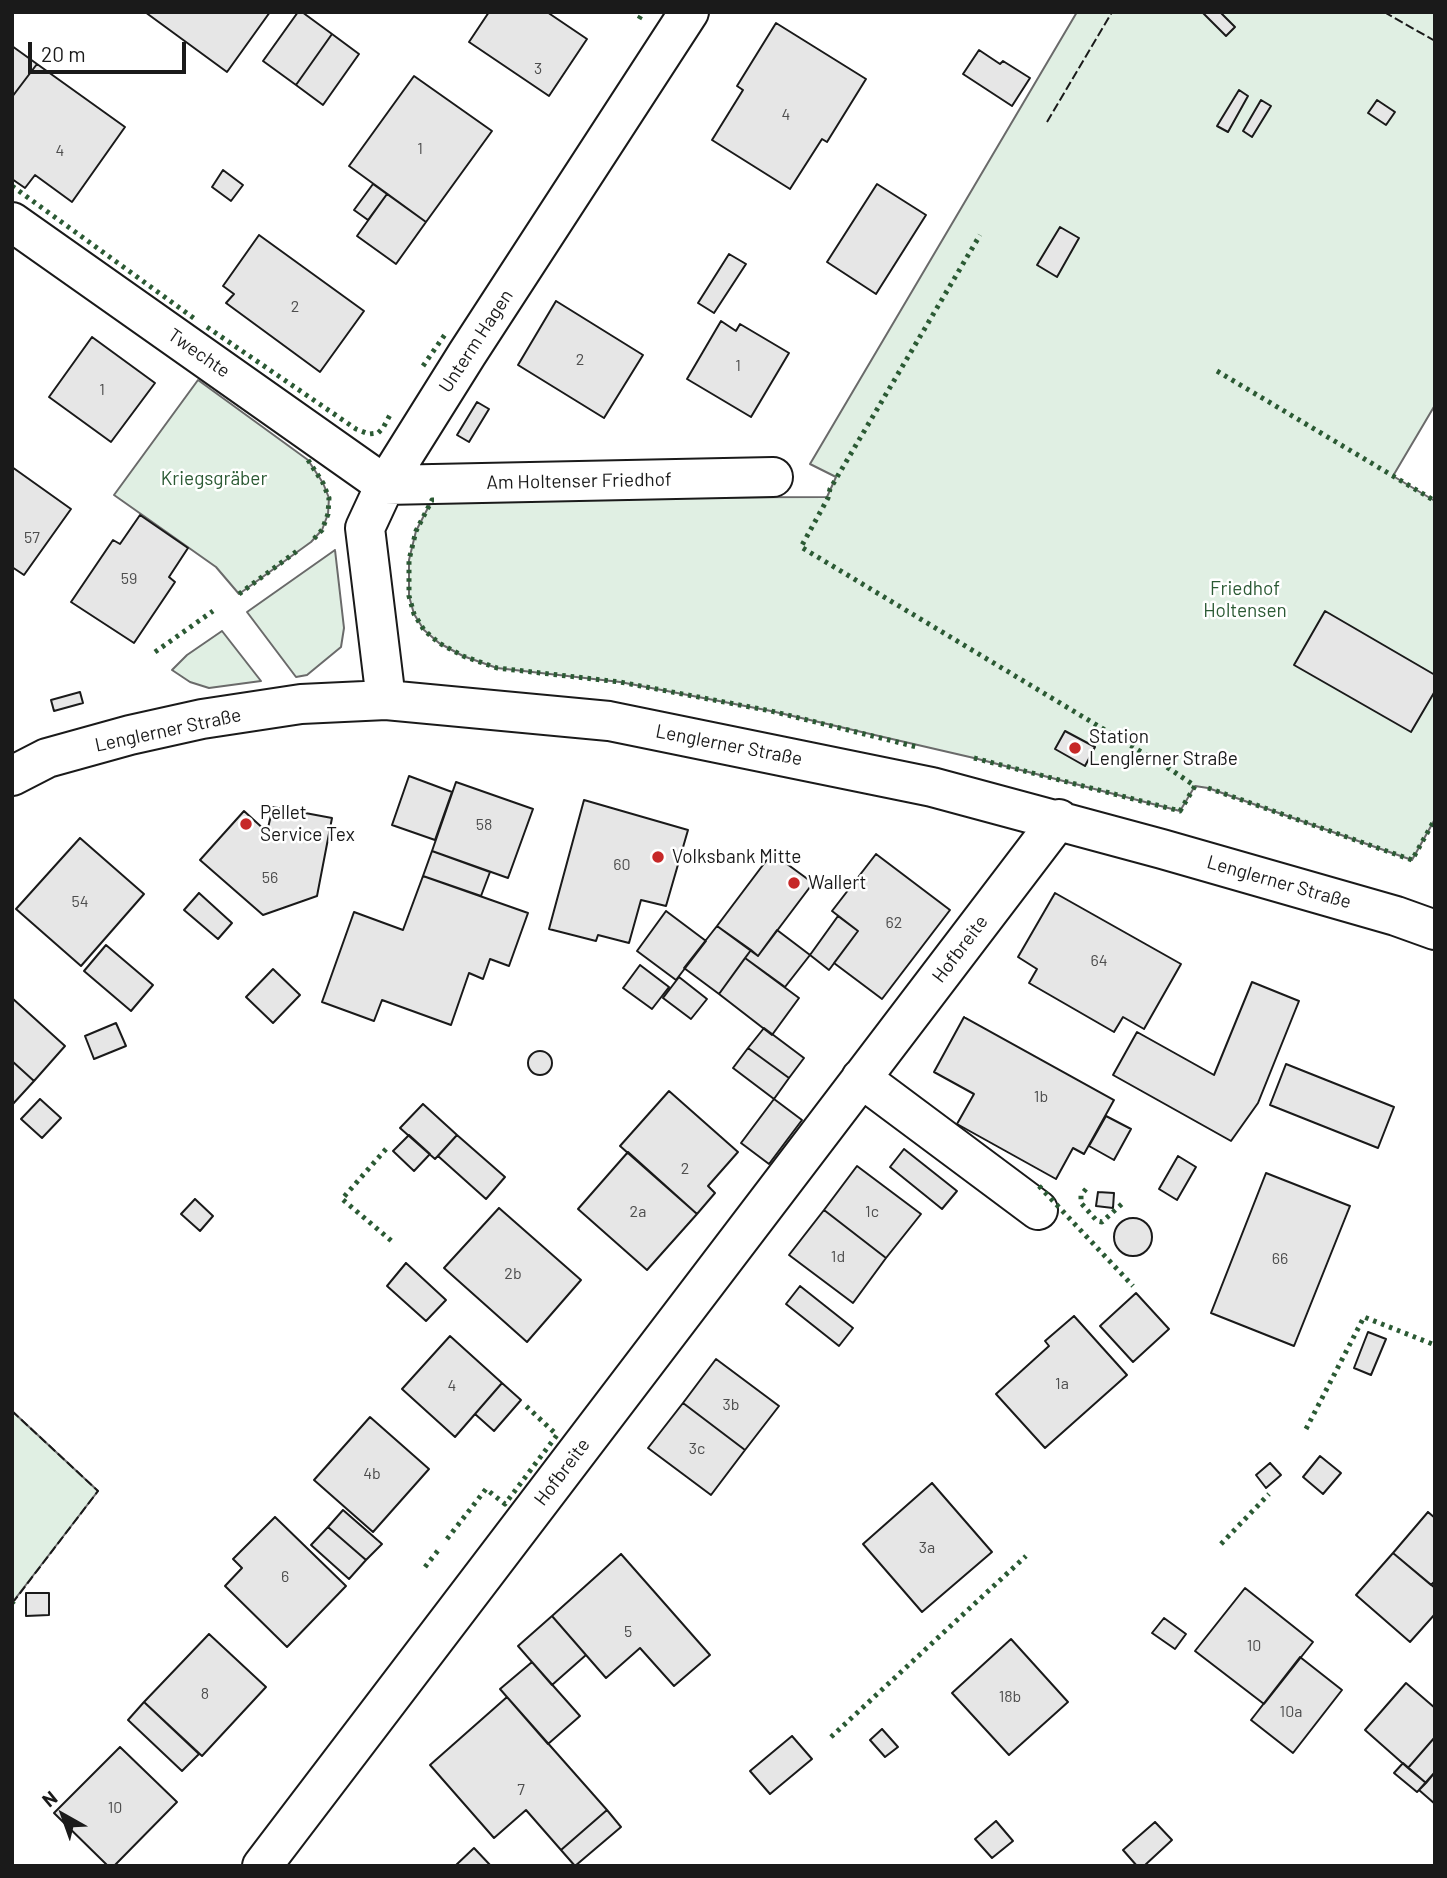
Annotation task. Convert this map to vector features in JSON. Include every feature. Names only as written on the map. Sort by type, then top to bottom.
[{"type":"street","name":"Unterm Hagen","points":[[386,700],[365,528],[385,485],[467,354],[689,12]]},
{"type":"street","name":"Twechte","points":[[12,222],[385,485]]},
{"type":"street","name":"Am Holtenser Friedhof","points":[[385,485],[773,477]]},
{"type":"street","name":"Lenglerner Straße","points":[[12,776],[47,758],[130,735],[202,719],[301,704],[386,700],[609,721],[932,787],[1059,820],[1383,912],[1435,930]]},
{"type":"street","name":"Hofbreite","points":[[262,1866],[1059,820]]},
{"type":"street","points":[[861,1078],[1038,1210]]},
{"type":"green space","name":"Friedhof Holtensen","points":[[1077,12],[1435,12],[1435,405],[1393,476],[1435,501],[1435,819],[1412,860],[1208,788],[1195,786],[1180,811],[974,758],[771,711],[620,682],[497,668],[463,656],[439,643],[424,630],[414,614],[409,596],[409,560],[416,531],[432,500],[827,497],[836,477],[810,464]]},
{"type":"green space","name":"Kriegsgräber","points":[[198,380],[308,460],[329,498],[328,514],[322,530],[311,542],[239,594],[216,567],[114,495]]},
{"type":"green space","points":[[335,550],[344,628],[341,647],[307,675],[296,677],[247,612]]},
{"type":"green space","points":[[222,631],[261,681],[209,688],[190,682],[172,670],[187,655]]},
{"type":"green space","points":[[12,1411],[98,1491],[12,1603]]},
{"type":"building","points":[[145,12],[270,12],[227,72]]},
{"type":"building","points":[[298,12],[302,12],[332,34],[296,85],[263,61]]},
{"type":"building","points":[[489,12],[547,12],[587,39],[549,96],[469,42]]},
{"type":"building","points":[[1202,12],[1220,12],[1235,27],[1226,36]]},
{"type":"building","points":[[776,23],[866,79],[827,142],[822,139],[790,189],[712,140],[743,90],[737,86]]},
{"type":"building","points":[[332,34],[359,54],[323,105],[296,85]]},
{"type":"building","points":[[12,46],[37,64],[12,97]]},
{"type":"building","points":[[979,50],[1000,64],[1003,61],[1030,78],[1012,106],[963,74]]},
{"type":"building","points":[[37,64],[125,127],[72,202],[35,175],[25,188],[12,179],[12,97]]},
{"type":"building","points":[[414,76],[492,131],[426,222],[349,166]]},
{"type":"building","points":[[1239,90],[1248,96],[1228,132],[1217,126]]},
{"type":"building","points":[[1261,100],[1271,106],[1252,137],[1243,131]]},
{"type":"building","points":[[1377,100],[1395,112],[1386,125],[1368,113]]},
{"type":"building","points":[[223,170],[243,185],[231,201],[212,187]]},
{"type":"building","points":[[373,184],[387,194],[368,220],[354,210]]},
{"type":"building","points":[[877,184],[926,215],[876,294],[827,262]]},
{"type":"building","points":[[387,194],[426,222],[396,264],[357,236]]},
{"type":"building","points":[[1060,227],[1079,238],[1057,277],[1037,265]]},
{"type":"building","points":[[259,235],[364,311],[320,372],[226,303],[234,294],[223,286]]},
{"type":"building","points":[[729,254],[746,264],[714,313],[698,303]]},
{"type":"building","points":[[556,301],[643,355],[604,418],[518,365]]},
{"type":"building","points":[[721,321],[736,331],[740,324],[789,353],[751,417],[687,379]]},
{"type":"building","points":[[92,337],[155,383],[111,442],[49,397]]},
{"type":"building","points":[[477,402],[489,409],[469,442],[457,435]]},
{"type":"building","points":[[12,467],[71,509],[24,575],[12,567]]},
{"type":"building","points":[[140,515],[188,548],[169,577],[175,582],[134,643],[71,602],[113,540],[120,544]]},
{"type":"building","points":[[1325,611],[1435,675],[1435,691],[1411,732],[1294,665]]},
{"type":"building","points":[[80,692],[83,703],[54,711],[51,700]]},
{"type":"building","name":"Station Lenglerner Straße","points":[[1065,731],[1095,747],[1085,766],[1055,749]]},
{"type":"building","points":[[409,776],[452,792],[435,840],[392,825]]},
{"type":"building","points":[[456,782],[533,809],[508,878],[432,851]]},
{"type":"building","points":[[584,800],[688,830],[666,906],[641,900],[629,943],[598,935],[596,941],[549,929]]},
{"type":"building","points":[[273,807],[332,818],[317,896],[263,915],[200,860],[244,811],[267,832]]},
{"type":"building","points":[[80,838],[144,894],[81,966],[16,909]]},
{"type":"building","points":[[432,851],[490,872],[481,896],[423,876]]},
{"type":"building","points":[[772,853],[813,883],[758,956],[717,926]]},
{"type":"building","points":[[876,854],[950,910],[882,999],[834,963],[858,931],[832,911]]},
{"type":"building","points":[[423,876],[528,913],[509,966],[490,959],[483,979],[469,973],[451,1025],[382,1000],[374,1021],[322,1002],[354,912],[403,930]]},
{"type":"building","points":[[199,893],[232,923],[218,939],[184,910]]},
{"type":"building","points":[[1055,893],[1181,964],[1144,1029],[1123,1017],[1114,1032],[1029,983],[1037,969],[1018,957]]},
{"type":"building","points":[[666,911],[706,941],[676,980],[637,951]]},
{"type":"building","points":[[838,916],[858,931],[829,970],[810,955]]},
{"type":"building","points":[[717,926],[751,950],[719,994],[684,968]]},
{"type":"building","points":[[777,930],[810,955],[785,987],[745,958],[751,950],[758,956]]},
{"type":"building","points":[[106,945],[153,985],[131,1011],[84,971]]},
{"type":"building","points":[[745,958],[799,998],[772,1035],[719,994]]},
{"type":"building","points":[[640,965],[669,987],[652,1009],[623,988]]},
{"type":"building","points":[[273,969],[300,995],[273,1023],[246,997]]},
{"type":"building","points":[[679,977],[707,999],[691,1019],[663,998]]},
{"type":"building","points":[[1252,982],[1299,1001],[1258,1103],[1231,1141],[1113,1075],[1137,1032],[1214,1075]]},
{"type":"building","points":[[12,998],[65,1046],[34,1081],[12,1061]]},
{"type":"building","points":[[964,1017],[1114,1100],[1084,1154],[1073,1148],[1056,1179],[957,1124],[974,1094],[934,1072]]},
{"type":"building","points":[[116,1023],[126,1046],[94,1059],[85,1036]]},
{"type":"building","points":[[764,1028],[804,1058],[789,1078],[748,1048]]},
{"type":"building","points":[[748,1048],[789,1078],[774,1099],[733,1068]]},
{"type":"building","points":[[540,1051],[549,1054],[552,1063],[549,1072],[540,1075],[531,1072],[528,1063],[531,1054]]},
{"type":"building","points":[[12,1061],[34,1081],[12,1105]]},
{"type":"building","points":[[1286,1064],[1394,1107],[1378,1148],[1270,1105]]},
{"type":"building","points":[[669,1091],[738,1152],[708,1186],[715,1193],[697,1214],[620,1146]]},
{"type":"building","points":[[40,1099],[61,1118],[42,1138],[21,1119]]},
{"type":"building","points":[[774,1099],[802,1120],[769,1164],[741,1143]]},
{"type":"building","points":[[423,1104],[457,1135],[435,1159],[400,1128]]},
{"type":"building","points":[[1106,1116],[1131,1129],[1114,1160],[1089,1146]]},
{"type":"building","points":[[409,1135],[430,1154],[414,1171],[393,1151]]},
{"type":"building","points":[[457,1135],[505,1177],[486,1199],[438,1156]]},
{"type":"building","points":[[904,1149],[957,1191],[942,1209],[890,1167]]},
{"type":"building","points":[[628,1152],[697,1214],[647,1270],[578,1209]]},
{"type":"building","points":[[1178,1156],[1196,1167],[1177,1200],[1159,1189]]},
{"type":"building","points":[[857,1166],[921,1214],[886,1258],[824,1210]]},
{"type":"building","points":[[1266,1173],[1350,1206],[1294,1346],[1211,1313]]},
{"type":"building","points":[[1098,1192],[1114,1193],[1113,1208],[1096,1206]]},
{"type":"building","points":[[195,1199],[213,1216],[200,1231],[181,1214]]},
{"type":"building","points":[[499,1208],[581,1280],[527,1342],[444,1268]]},
{"type":"building","points":[[824,1210],[886,1258],[853,1303],[789,1255]]},
{"type":"building","points":[[1133,1218],[1147,1223],[1152,1237],[1147,1251],[1133,1256],[1119,1251],[1114,1237],[1119,1223]]},
{"type":"building","points":[[406,1263],[446,1300],[426,1321],[387,1286]]},
{"type":"building","points":[[800,1286],[853,1328],[839,1346],[786,1304]]},
{"type":"building","points":[[1136,1293],[1169,1329],[1133,1362],[1100,1326]]},
{"type":"building","points":[[1074,1316],[1127,1375],[1045,1448],[996,1394],[1049,1346],[1045,1341]]},
{"type":"building","points":[[1368,1332],[1386,1339],[1371,1375],[1354,1368]]},
{"type":"building","points":[[450,1336],[502,1383],[455,1437],[402,1389]]},
{"type":"building","points":[[716,1359],[779,1406],[745,1450],[683,1403]]},
{"type":"building","points":[[502,1383],[521,1400],[494,1431],[475,1414]]},
{"type":"building","points":[[683,1403],[745,1450],[711,1495],[648,1448]]},
{"type":"building","points":[[370,1417],[429,1469],[373,1532],[314,1480]]},
{"type":"building","points":[[1320,1456],[1341,1473],[1323,1494],[1303,1477]]},
{"type":"building","points":[[1270,1463],[1281,1475],[1266,1488],[1256,1475]]},
{"type":"building","points":[[932,1483],[992,1552],[922,1612],[863,1544]]},
{"type":"building","points":[[343,1510],[382,1544],[366,1560],[328,1527]]},
{"type":"building","points":[[1428,1512],[1435,1518],[1435,1581],[1431,1585],[1393,1553]]},
{"type":"building","points":[[275,1517],[346,1586],[287,1647],[225,1586],[242,1568],[233,1559]]},
{"type":"building","points":[[328,1527],[366,1560],[349,1579],[311,1545]]},
{"type":"building","points":[[1393,1553],[1435,1588],[1435,1614],[1410,1642],[1356,1595]]},
{"type":"building","points":[[621,1554],[710,1655],[674,1686],[640,1648],[606,1678],[552,1616]]},
{"type":"building","points":[[1245,1588],[1313,1642],[1264,1704],[1195,1651]]},
{"type":"building","points":[[26,1593],[49,1593],[49,1615],[26,1616]]},
{"type":"building","points":[[552,1616],[586,1655],[552,1685],[518,1646]]},
{"type":"building","points":[[1164,1618],[1186,1634],[1175,1649],[1152,1633]]},
{"type":"building","points":[[209,1634],[266,1687],[202,1756],[144,1702]]},
{"type":"building","points":[[1011,1639],[1068,1702],[1009,1755],[952,1693]]},
{"type":"building","points":[[1300,1657],[1342,1690],[1293,1753],[1251,1720]]},
{"type":"building","points":[[532,1662],[580,1716],[548,1744],[500,1689]]},
{"type":"building","points":[[1406,1683],[1435,1708],[1435,1737],[1408,1768],[1365,1730]]},
{"type":"building","points":[[507,1697],[607,1810],[561,1850],[526,1810],[494,1838],[430,1765]]},
{"type":"building","points":[[144,1702],[199,1754],[182,1771],[128,1720]]},
{"type":"building","points":[[882,1729],[898,1747],[885,1757],[870,1740]]},
{"type":"building","points":[[792,1736],[812,1759],[770,1794],[750,1771]]},
{"type":"building","points":[[1435,1737],[1435,1772],[1426,1783],[1408,1768]]},
{"type":"building","points":[[120,1747],[177,1802],[114,1866],[108,1866],[54,1813]]},
{"type":"building","points":[[1403,1763],[1426,1783],[1417,1792],[1394,1773]]},
{"type":"building","points":[[1435,1772],[1435,1804],[1419,1790]]},
{"type":"building","points":[[607,1810],[621,1827],[575,1866],[561,1850]]},
{"type":"building","points":[[996,1821],[1013,1841],[992,1858],[975,1839]]},
{"type":"building","points":[[1155,1822],[1172,1840],[1144,1866],[1137,1866],[1123,1850]]},
{"type":"building","points":[[474,1848],[491,1866],[455,1866]]},
{"type":"hedge","points":[[639,19],[643,12]]},
{"type":"hedge","points":[[12,186],[195,319]]},
{"type":"hedge","points":[[974,758],[1180,811],[1195,786],[801,547],[828,498],[830,489],[980,235]]},
{"type":"hedge","points":[[207,327],[356,429],[369,434],[378,433],[391,413]]},
{"type":"hedge","points":[[423,366],[446,333]]},
{"type":"hedge","points":[[1217,371],[1435,501]]},
{"type":"hedge","points":[[308,460],[329,498],[328,514],[322,530],[311,542]]},
{"type":"hedge","points":[[434,500],[416,531],[409,560],[409,596],[414,614],[424,630],[439,643],[463,656],[497,668],[620,682],[771,711],[917,747]]},
{"type":"hedge","points":[[239,594],[297,551]]},
{"type":"hedge","points":[[155,652],[213,611]]},
{"type":"hedge","points":[[1208,788],[1412,860],[1435,819]]},
{"type":"hedge","points":[[386,1149],[342,1199],[394,1243]]},
{"type":"hedge","points":[[1039,1186],[1133,1286]]},
{"type":"hedge","points":[[1086,1189],[1081,1195],[1081,1203],[1097,1221],[1102,1222],[1124,1202]]},
{"type":"hedge","points":[[1306,1429],[1364,1317],[1435,1345]]},
{"type":"hedge","points":[[447,1539],[486,1489],[505,1504],[557,1435],[526,1406]]},
{"type":"hedge","points":[[1221,1544],[1269,1494]]},
{"type":"hedge","points":[[425,1567],[440,1548]]},
{"type":"hedge","points":[[831,1737],[1026,1556]]},
{"type":"fence","points":[[1047,122],[1112,12]]},
{"type":"fence","points":[[1384,12],[1435,41]]},
{"type":"fence","points":[[12,1411],[98,1491],[14,1601]]},
{"type":"place","name":"Station Lenglerner Straße","points":[[1075,748]]},
{"type":"place","name":"Pellet Service Tex","points":[[246,824]]},
{"type":"place","name":"Volksbank Mitte","points":[[658,857]]},
{"type":"place","name":"Wallert","points":[[794,883]]}]
